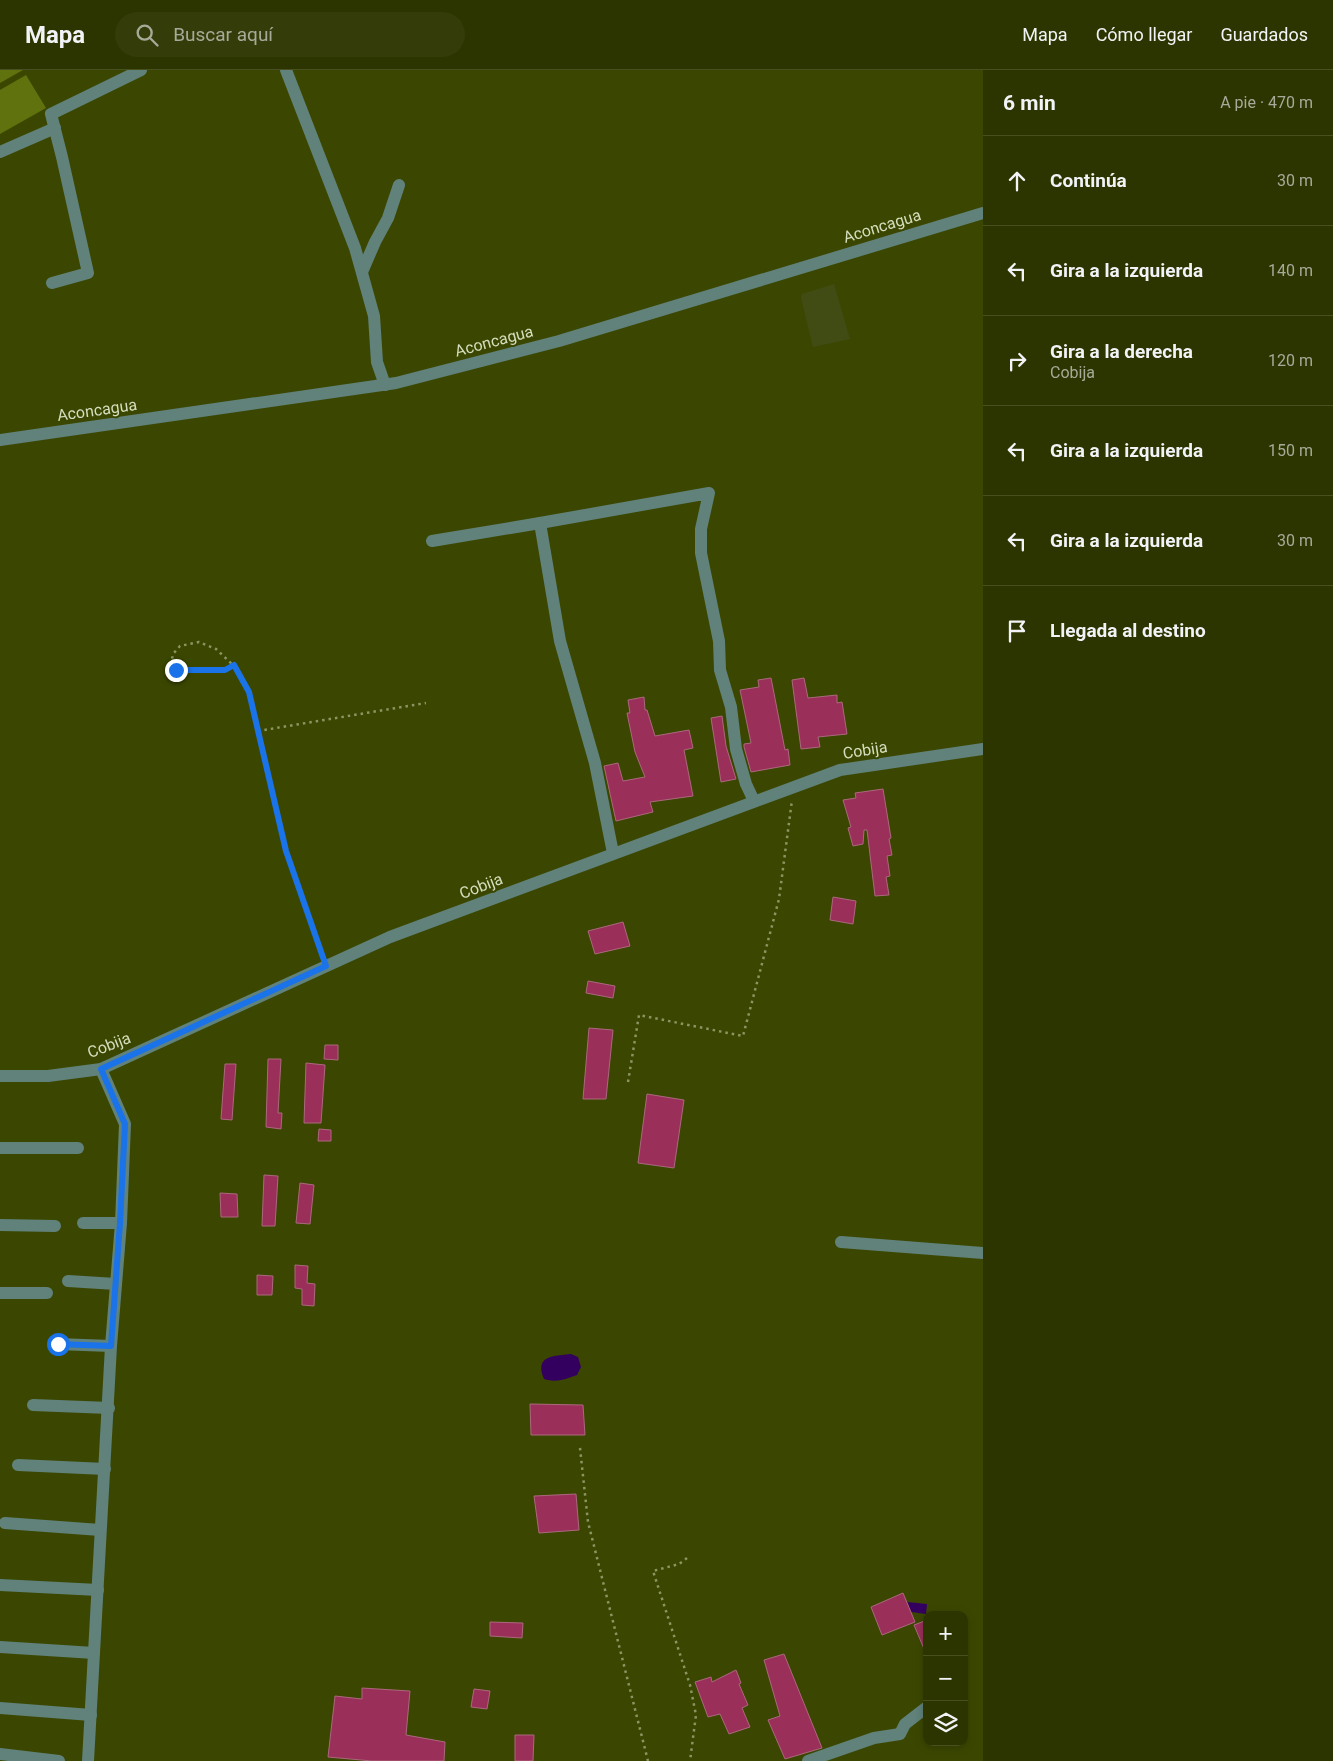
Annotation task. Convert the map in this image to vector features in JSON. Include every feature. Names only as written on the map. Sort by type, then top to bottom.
[{"type":"street","points":[[52,283],[88,273],[51,114],[141,70]]},
{"type":"street","points":[[286,70],[355,248],[374,316],[377,362],[385,385]]},
{"type":"street","points":[[0,152],[55,128]]},
{"type":"street","points":[[362,272],[388,218],[399,185]]},
{"type":"street","name":"Aconcagua","points":[[0,440],[385,385],[559,341],[983,212]]},
{"type":"street","points":[[432,541],[709,493],[702,529],[701,554],[719,641],[720,670],[731,707],[736,749],[746,784],[754,801]]},
{"type":"street","points":[[540,523],[560,641],[595,763],[613,854]]},
{"type":"street","name":"Cobija","points":[[0,1076],[48,1076],[101,1069],[390,937],[793,786],[840,770],[983,749]]},
{"type":"street","points":[[88,1761],[125,1124],[101,1069]]},
{"type":"street","points":[[0,1148],[78,1148]]},
{"type":"street","points":[[83,1223],[120,1223]]},
{"type":"street","points":[[0,1225],[55,1226]]},
{"type":"street","points":[[841,1242],[983,1253]]},
{"type":"street","points":[[68,1281],[116,1284]]},
{"type":"street","points":[[0,1293],[47,1293]]},
{"type":"street","points":[[58,1344],[111,1346]]},
{"type":"street","points":[[33,1405],[108,1408]]},
{"type":"street","points":[[18,1465],[105,1469]]},
{"type":"street","points":[[5,1523],[100,1530]]},
{"type":"street","points":[[0,1585],[98,1590]]},
{"type":"street","points":[[0,1647],[94,1653]]},
{"type":"street","points":[[0,1708],[91,1715]]},
{"type":"street","points":[[808,1761],[874,1738],[900,1734],[905,1724],[923,1710]]},
{"type":"street","points":[[0,1754],[59,1761]]},
{"type":"path","points":[[234,665],[225,670],[188,671],[176,670],[171,664],[173,654],[180,646],[199,642],[216,649],[234,665],[249,692],[286,851],[326,966]]},
{"type":"path","points":[[258,731],[426,703]]},
{"type":"path","points":[[628,1082],[639,1015],[743,1036],[779,899],[793,786]]},
{"type":"path","points":[[580,1448],[588,1522],[648,1761]]},
{"type":"path","points":[[687,1558],[679,1564],[653,1570],[690,1685],[696,1715],[690,1761]]},
{"type":"shaded area","points":[[0,70],[23,70],[0,83]]},
{"type":"shaded area","points":[[26,75],[46,108],[0,134],[0,90]]},
{"type":"shaded area","points":[[834,284],[850,339],[813,347],[801,298],[802,294]]},
{"type":"shaded area","points":[[571,1354],[578,1357],[581,1367],[577,1375],[557,1381],[544,1379],[542,1365],[547,1358]]},
{"type":"shaded area","points":[[907,1602],[927,1604],[926,1611],[923,1611],[923,1614],[911,1612]]},
{"type":"building","points":[[771,678],[785,750],[788,749],[790,765],[751,772],[744,744],[751,743],[740,690],[759,687],[758,680]]},
{"type":"building","points":[[804,678],[808,698],[837,695],[837,703],[842,702],[847,734],[818,737],[820,747],[801,749],[792,680]]},
{"type":"building","points":[[644,697],[645,710],[647,710],[655,736],[689,730],[693,748],[684,750],[693,796],[650,802],[653,812],[616,821],[604,766],[618,763],[623,781],[645,777],[635,752],[627,713],[630,713],[628,700]]},
{"type":"building","points":[[722,716],[726,746],[736,779],[721,782],[711,718]]},
{"type":"building","points":[[883,789],[892,855],[887,856],[890,876],[886,877],[889,895],[875,896],[867,830],[864,830],[863,844],[853,846],[848,828],[851,827],[843,800],[856,798],[855,793]]},
{"type":"building","points":[[833,897],[856,901],[853,924],[830,920]]},
{"type":"building","points":[[623,922],[630,946],[595,954],[588,931]]},
{"type":"building","points":[[588,981],[615,986],[613,998],[586,993]]},
{"type":"building","points":[[589,1028],[613,1030],[606,1099],[583,1099]]},
{"type":"building","points":[[325,1045],[338,1045],[338,1060],[324,1059]]},
{"type":"building","points":[[268,1059],[281,1059],[278,1113],[282,1113],[281,1129],[266,1127]]},
{"type":"building","points":[[306,1063],[325,1065],[321,1123],[304,1123]]},
{"type":"building","points":[[225,1064],[236,1064],[232,1120],[221,1119]]},
{"type":"building","points":[[647,1094],[684,1100],[674,1168],[638,1163]]},
{"type":"building","points":[[319,1129],[331,1130],[331,1141],[318,1141]]},
{"type":"building","points":[[264,1175],[278,1176],[275,1226],[262,1226]]},
{"type":"building","points":[[300,1183],[314,1185],[310,1224],[296,1223]]},
{"type":"building","points":[[220,1193],[237,1194],[238,1217],[221,1217]]},
{"type":"building","points":[[295,1265],[308,1266],[307,1283],[315,1284],[314,1306],[302,1305],[302,1289],[295,1288]]},
{"type":"building","points":[[257,1275],[273,1276],[272,1295],[257,1295]]},
{"type":"building","points":[[530,1404],[583,1405],[585,1435],[531,1435]]},
{"type":"building","points":[[576,1494],[579,1530],[539,1533],[534,1496]]},
{"type":"building","points":[[903,1593],[915,1622],[882,1635],[871,1607]]},
{"type":"building","points":[[490,1622],[523,1623],[522,1638],[490,1636]]},
{"type":"building","points":[[923,1622],[923,1646],[914,1625]]},
{"type":"building","points":[[784,1654],[822,1748],[785,1759],[768,1720],[780,1716],[764,1660]]},
{"type":"building","points":[[736,1670],[741,1683],[739,1684],[748,1705],[742,1708],[750,1727],[729,1734],[720,1714],[708,1717],[695,1682],[711,1677],[712,1682]]},
{"type":"building","points":[[362,1688],[410,1691],[406,1735],[445,1742],[444,1761],[372,1761],[328,1757],[335,1696],[362,1699]]},
{"type":"building","points":[[474,1689],[490,1691],[487,1709],[471,1707]]},
{"type":"building","points":[[515,1735],[534,1735],[533,1761],[515,1761]]},
{"type":"route","points":[[58,1344],[111,1346],[125,1124],[101,1069],[326,966],[286,851],[249,692],[234,665],[225,670],[176,670]]}]
